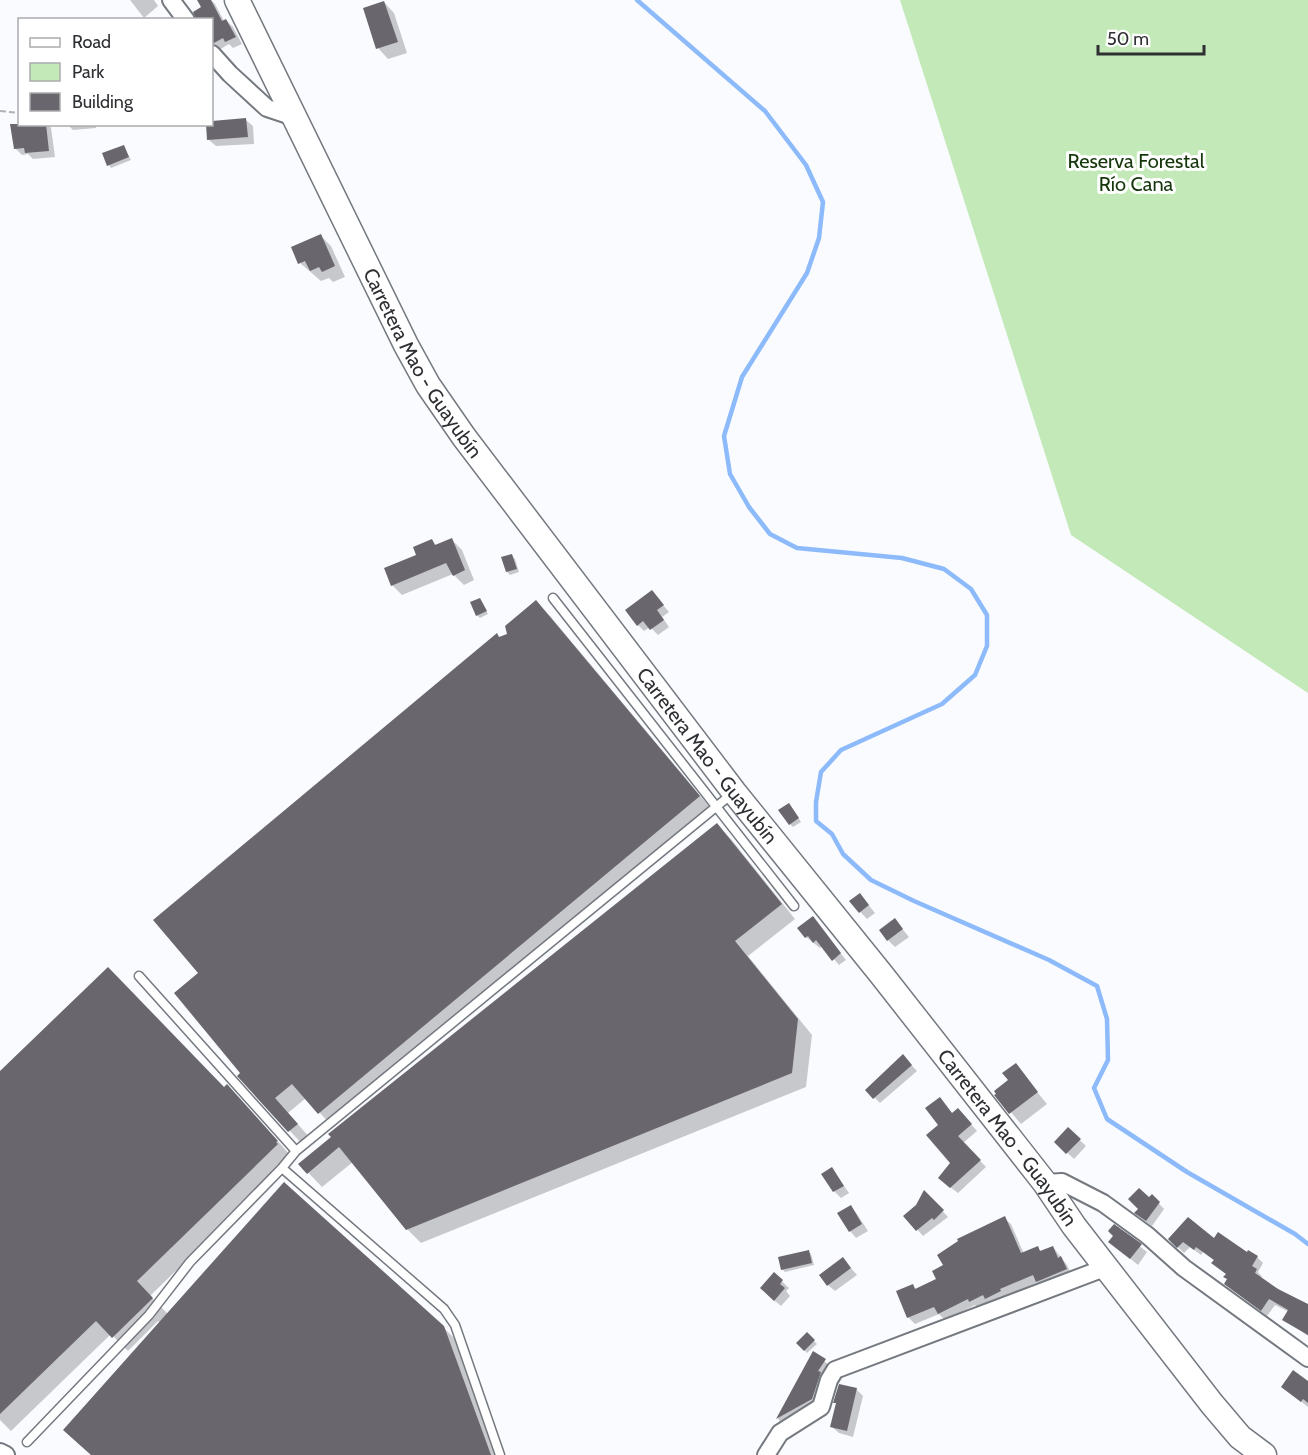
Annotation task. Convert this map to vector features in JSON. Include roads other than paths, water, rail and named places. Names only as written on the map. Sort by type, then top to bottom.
[{"type":"main road","name":"Carretera Mao - Guayubín","points":[[237,0],[406,345],[428,385],[464,437],[725,799],[880,974],[1045,1183],[1074,1226],[1227,1423],[1248,1444],[1264,1455]]},
{"type":"street","points":[[171,0],[184,18]]},
{"type":"street","points":[[213,55],[267,108],[294,117]]},
{"type":"street","points":[[1045,1183],[1062,1182],[1103,1203],[1147,1235],[1184,1268],[1308,1358]]},
{"type":"street","points":[[766,1455],[780,1433],[821,1407],[829,1380],[836,1370],[1107,1267]]},
{"type":"street","points":[[0,1452],[6,1455]]},
{"type":"lane","points":[[553,598],[725,799],[794,906]]},
{"type":"lane","points":[[27,1442],[148,1315],[190,1262],[296,1151],[725,799]]},
{"type":"lane","points":[[139,976],[296,1151]]},
{"type":"lane","points":[[282,1168],[444,1309],[455,1325],[500,1455]]},
{"type":"waterway","points":[[637,0],[765,111],[806,165],[823,202],[819,238],[807,273],[742,377],[724,436],[730,474],[749,507],[770,534],[797,548],[902,558],[944,569],[971,589],[987,615],[987,646],[975,675],[942,704],[841,750],[821,772],[816,802],[816,821],[832,834],[843,854],[871,880],[1049,960],[1097,986],[1107,1019],[1108,1060],[1094,1088],[1107,1119],[1187,1172],[1295,1234],[1308,1244]]},
{"type":"park label","name":"Reserva Forestal Río Cana","points":[[1136,172]]}]
